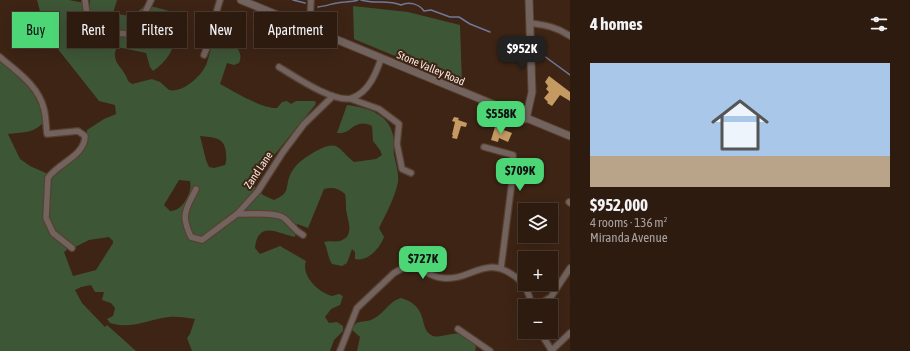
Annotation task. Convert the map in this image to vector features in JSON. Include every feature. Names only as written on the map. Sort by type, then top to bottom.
[{"type":"street","points":[[85,0],[88,18],[105,32],[135,34],[151,0]]},
{"type":"street","points":[[204,55],[215,27],[220,0]]},
{"type":"street","name":"Stone Valley Road","points":[[241,0],[270,12]]},
{"type":"street","points":[[311,12],[312,0]]},
{"type":"street","points":[[526,119],[532,92],[529,0]]},
{"type":"street","points":[[530,23],[552,26],[560,29],[570,36]]},
{"type":"street","name":"Stone Valley Road","points":[[337,40],[570,136]]},
{"type":"street","points":[[0,57],[28,81],[35,90],[44,108],[47,134],[78,131],[85,136],[85,142],[81,150],[52,173],[48,178],[47,222],[53,233],[72,248]]},
{"type":"street","points":[[351,99],[361,94],[374,78],[381,59]]},
{"type":"street","points":[[279,67],[303,82],[333,96],[351,99],[379,109],[398,124],[398,144],[402,169],[411,173]]},
{"type":"street","name":"Zand Lane","points":[[196,189],[185,214],[185,224],[191,237],[202,240],[237,214],[258,191],[283,152],[304,124],[333,96]]},
{"type":"street","points":[[484,147],[513,155],[512,181],[501,268]]},
{"type":"street","points":[[237,214],[276,214],[284,218],[294,230],[303,235]]},
{"type":"street","points":[[340,351],[357,308],[394,273],[414,262],[434,276],[443,278],[462,276],[485,268],[501,268],[522,282],[526,288],[529,299]]},
{"type":"street","points":[[547,299],[570,268]]},
{"type":"street","points":[[458,329],[490,351]]},
{"type":"street","points":[[544,339],[551,351],[570,333]]},
{"type":"green space","points":[[37,0],[69,0],[90,4],[90,0],[117,0],[113,12],[67,12],[67,48],[117,48],[115,52],[116,61],[128,81],[132,84],[152,79],[160,82],[169,90],[185,87],[199,76],[207,64],[211,48],[237,48],[240,53],[239,63],[234,65],[227,63],[220,84],[248,99],[270,107],[277,108],[282,102],[287,101],[291,104],[296,101],[315,101],[316,104],[258,175],[253,185],[263,195],[274,200],[280,197],[287,189],[289,178],[296,166],[305,158],[324,147],[334,146],[341,149],[354,162],[376,159],[382,155],[373,141],[372,126],[361,124],[342,133],[337,133],[347,105],[363,108],[384,118],[392,131],[398,182],[393,199],[379,228],[384,237],[380,246],[373,253],[364,258],[355,259],[355,252],[352,249],[347,263],[342,266],[332,264],[324,242],[342,240],[346,238],[349,231],[345,194],[338,189],[333,188],[324,189],[308,228],[297,224],[295,237],[270,230],[260,234],[257,239],[255,248],[260,254],[280,246],[306,261],[305,267],[308,278],[321,291],[332,296],[339,294],[343,296],[340,305],[331,309],[325,317],[329,323],[337,322],[343,326],[343,331],[334,340],[330,351],[192,351],[187,338],[190,334],[195,319],[172,317],[133,325],[118,325],[110,323],[107,319],[113,316],[115,308],[111,303],[102,300],[104,292],[95,292],[91,285],[75,290],[82,303],[105,327],[107,325],[136,351],[0,351],[0,60],[30,88],[41,106],[43,115],[42,124],[34,130],[8,134],[20,159],[30,166],[48,174],[45,186],[44,202],[46,224],[67,250],[64,252],[73,276],[96,270],[113,241],[109,237],[89,240],[75,247],[53,229],[48,218],[50,184],[53,175],[84,149],[87,140],[87,130],[104,119],[116,114],[115,105],[99,101],[57,48],[59,48],[59,12],[40,12]],"holes":[[[200,136],[220,140],[223,143],[226,152],[225,165],[214,168],[209,167]],[[179,180],[190,181],[190,190],[186,200],[179,208],[170,211],[164,205]]]},
{"type":"green space","points":[[145,6],[172,12],[138,12]]},
{"type":"green space","points":[[353,6],[408,12],[460,25],[462,84],[354,39]]},
{"type":"green space","points":[[119,14],[127,16],[127,48],[172,48],[164,62],[153,71],[150,67],[146,53],[119,47]]},
{"type":"green space","points":[[401,298],[416,306],[420,312],[427,331],[431,335],[464,335],[470,339],[476,347],[475,351],[357,351],[360,337],[352,330],[354,326],[358,323],[377,317],[393,302]]},
{"type":"building","points":[[549,76],[570,92],[570,101],[560,95],[552,106],[547,103],[548,102],[544,98],[549,92],[546,89],[548,86],[545,82]]},
{"type":"building","points":[[454,117],[467,123],[466,127],[461,126],[457,139],[452,138],[455,122],[452,121]]},
{"type":"building","points":[[495,127],[512,133],[508,142],[499,138],[498,142],[491,140]]},
{"type":"waterway","points":[[293,0],[305,3]]},
{"type":"waterway","points":[[318,7],[358,0]]},
{"type":"waterway","points":[[361,0],[401,5],[407,3],[414,4],[424,11],[431,10],[450,17],[459,17],[470,24],[490,32]]},
{"type":"waterway","points":[[536,50],[570,75]]}]
